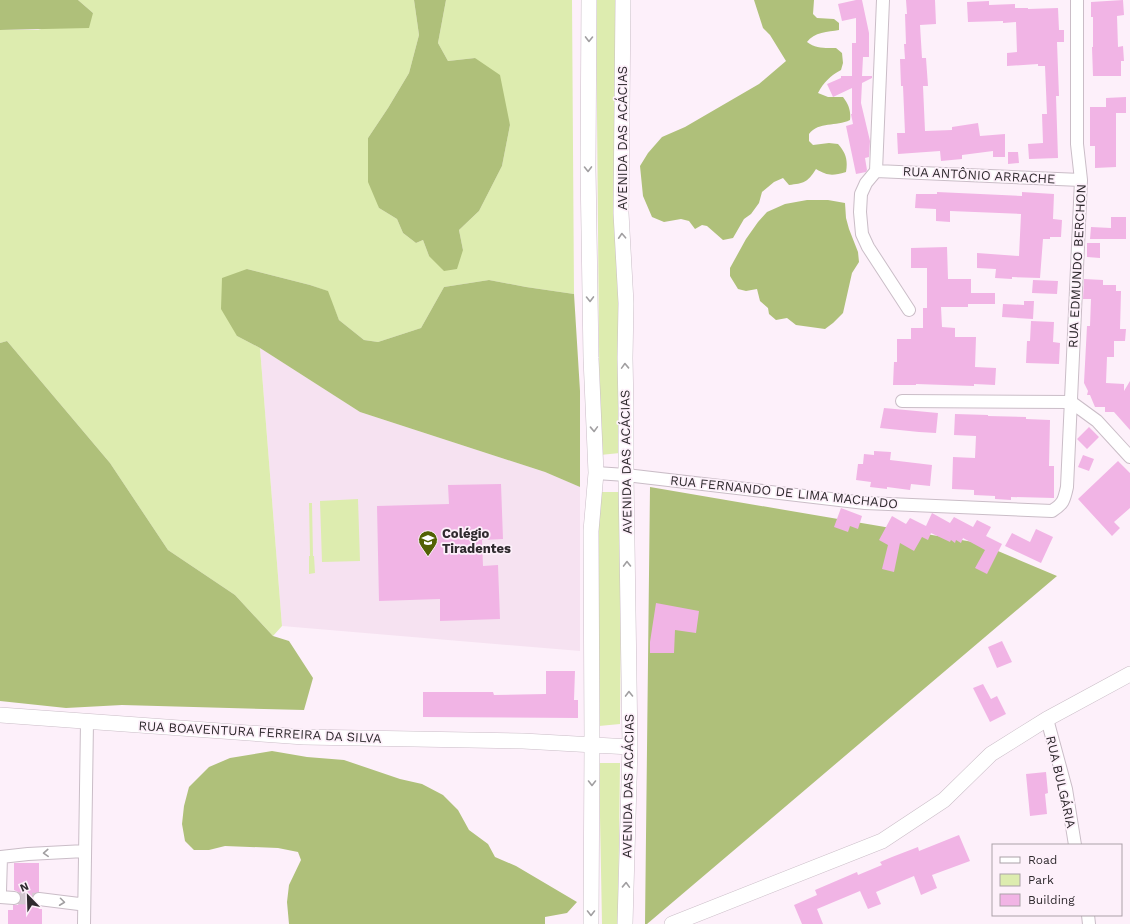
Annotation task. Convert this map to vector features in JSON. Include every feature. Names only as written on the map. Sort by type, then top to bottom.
[{"type":"street","points":[[589,0],[588,175],[591,358],[596,473],[591,544],[591,924]]},
{"type":"street","name":"AVENIDA DAS ACÁCIAS","points":[[623,0],[621,214],[626,303],[626,475],[630,747],[625,924]]},
{"type":"street","points":[[883,0],[876,171],[866,183],[861,194],[860,212],[862,234],[868,247],[909,310]]},
{"type":"street","name":"RUA EDMUNDO BERCHON","points":[[1038,510],[1052,511],[1061,505],[1065,498],[1067,487],[1081,180],[1077,144],[1077,0]]},
{"type":"street","name":"RUA ANTÔNIO ARRACHE","points":[[876,171],[1081,180]]},
{"type":"street","points":[[902,401],[1071,402],[1097,421],[1128,449]]},
{"type":"street","name":"RUA FERNANDO DE LIMA MACHADO","points":[[596,473],[626,475],[865,503],[1038,510]]},
{"type":"street","points":[[672,924],[882,841],[944,800],[991,754],[1047,719],[1130,674]]},
{"type":"street","name":"RUA BOAVENTURA FERREIRA DA SILVA","points":[[0,715],[304,736],[507,740],[592,744]]},
{"type":"street","name":"RUA BULGÁRIA","points":[[1047,719],[1066,789],[1075,844]]},
{"type":"street","points":[[84,924],[87,722]]},
{"type":"street","name":"AVENIDA DAS ACÁCIAS","points":[[592,744],[630,747]]},
{"type":"street","points":[[0,891],[0,857],[85,851]]},
{"type":"street","points":[[0,897],[14,898]]},
{"type":"street","points":[[39,899],[79,904],[84,901]]},
{"type":"shaded area","name":"Colégio Tiradentes","points":[[260,348],[360,412],[545,472],[580,487],[580,651],[282,626]]},
{"type":"green space","points":[[0,0],[78,0],[93,13],[89,28],[0,30]]},
{"type":"green space","points":[[78,0],[414,0],[419,35],[409,73],[368,138],[379,208],[397,219],[403,233],[416,243],[423,240],[429,256],[463,250],[459,230],[479,211],[502,166],[510,125],[475,58],[448,61],[438,43],[446,0],[572,0],[574,294],[489,280],[444,287],[421,328],[378,342],[364,340],[339,320],[327,291],[310,285],[247,269],[237,336],[260,348],[282,626],[273,636],[235,595],[168,550],[110,463],[7,341],[0,343],[0,30],[38,30],[93,13]]},
{"type":"green space","points":[[414,0],[446,0],[438,43],[448,61],[475,58],[500,75],[510,125],[502,166],[479,211],[459,230],[463,250],[457,269],[444,271],[429,256],[423,240],[416,243],[403,233],[397,219],[379,208],[368,182],[368,138],[409,73],[419,35]]},
{"type":"green space","points":[[596,0],[615,0],[620,453],[600,455]]},
{"type":"green space","points":[[754,0],[814,0],[813,14],[817,18],[834,19],[839,23],[839,30],[817,34],[807,42],[817,47],[836,48],[842,53],[843,63],[841,70],[828,80],[818,93],[828,97],[843,97],[849,108],[850,120],[818,127],[809,134],[809,141],[813,145],[829,143],[838,144],[846,157],[847,168],[846,172],[834,175],[824,173],[816,169],[805,182],[798,184],[789,185],[783,178],[774,182],[762,192],[759,203],[751,214],[744,219],[733,238],[723,240],[707,226],[702,225],[695,229],[689,221],[681,219],[664,222],[652,217],[643,196],[640,166],[648,153],[662,137],[685,127],[759,84],[786,61],[770,35],[763,28]]},
{"type":"green space","points":[[807,200],[828,200],[845,203],[846,218],[858,252],[859,262],[852,273],[843,313],[825,329],[796,325],[787,318],[776,320],[769,314],[768,308],[760,301],[757,289],[746,291],[738,289],[730,276],[730,268],[746,239],[767,212],[785,204]]},
{"type":"green space","points":[[247,269],[328,291],[339,320],[364,340],[378,342],[421,328],[444,287],[489,280],[574,294],[580,391],[580,487],[545,472],[360,412],[260,348],[237,336],[221,309],[222,278]]},
{"type":"green space","points":[[7,341],[110,463],[168,550],[235,595],[273,636],[289,641],[313,678],[304,710],[122,705],[66,708],[0,701],[0,343]]},
{"type":"green space","points":[[650,487],[979,543],[1057,576],[647,924],[645,924]]},
{"type":"green space","points":[[599,492],[622,492],[620,724],[599,726]]},
{"type":"green space","points":[[358,499],[360,561],[322,562],[320,501]]},
{"type":"green space","points":[[309,503],[312,503],[313,556],[315,573],[309,574],[310,556]]},
{"type":"green space","points":[[272,751],[307,757],[344,760],[400,779],[422,784],[443,795],[458,810],[469,830],[488,844],[495,857],[516,866],[577,902],[567,913],[545,917],[545,924],[289,924],[287,902],[289,885],[301,860],[298,852],[278,848],[225,846],[209,850],[194,850],[185,841],[182,824],[184,806],[189,787],[209,767],[230,758]]},
{"type":"green space","points":[[599,763],[620,763],[618,924],[602,924]]},
{"type":"building","points":[[862,0],[869,33],[869,57],[863,57],[862,76],[872,76],[872,78],[862,83],[861,103],[870,141],[869,157],[865,158],[867,170],[866,172],[856,174],[846,126],[853,124],[851,114],[852,88],[833,97],[827,84],[841,78],[841,76],[852,76],[852,43],[856,43],[856,18],[842,21],[838,4]]},
{"type":"building","points":[[906,0],[935,0],[936,24],[920,25],[922,58],[926,58],[928,86],[923,86],[925,131],[952,130],[952,127],[978,123],[980,136],[1005,134],[1005,157],[993,157],[993,151],[962,155],[962,159],[941,161],[940,151],[898,154],[897,133],[905,133],[900,59],[905,59],[904,44],[906,44]]},
{"type":"building","points":[[1123,0],[1124,15],[1117,16],[1118,47],[1123,46],[1124,61],[1121,61],[1121,76],[1093,76],[1093,17],[1091,17],[1091,2]]},
{"type":"building","points":[[989,1],[989,5],[1015,4],[1015,8],[1058,8],[1059,30],[1064,30],[1064,42],[1057,42],[1059,96],[1056,96],[1058,158],[1029,159],[1028,144],[1043,143],[1042,114],[1047,114],[1045,66],[1038,66],[1038,64],[1007,66],[1007,53],[1017,52],[1016,22],[968,22],[967,2]]},
{"type":"building","points":[[1126,97],[1126,113],[1116,113],[1116,167],[1095,168],[1095,146],[1090,146],[1090,107],[1106,107],[1106,98]]},
{"type":"building","points":[[1008,152],[1018,152],[1019,163],[1008,164]]},
{"type":"building","points":[[937,192],[1022,196],[1022,192],[1054,194],[1053,219],[1062,220],[1061,237],[1050,237],[1050,239],[1043,239],[1040,278],[995,278],[996,269],[977,268],[977,253],[1019,256],[1021,214],[950,211],[950,222],[936,221],[936,209],[915,208],[916,194],[937,194]]},
{"type":"building","points":[[1111,217],[1126,217],[1126,239],[1090,239],[1091,227],[1111,228]]},
{"type":"building","points":[[1087,243],[1100,243],[1100,258],[1087,257]]},
{"type":"building","points":[[947,247],[948,279],[971,279],[971,293],[995,293],[995,304],[968,304],[968,307],[941,307],[942,327],[955,328],[955,337],[976,337],[975,367],[996,368],[995,385],[893,385],[894,362],[897,362],[897,339],[911,339],[911,328],[923,328],[923,308],[927,308],[927,268],[911,268],[911,248]]},
{"type":"building","points":[[1084,279],[1103,280],[1103,285],[1116,285],[1116,291],[1121,291],[1120,329],[1126,329],[1125,341],[1114,341],[1114,357],[1107,357],[1106,383],[1124,384],[1124,391],[1130,381],[1130,430],[1114,412],[1105,412],[1105,407],[1095,407],[1090,395],[1087,395],[1088,391],[1084,383],[1087,326],[1090,326],[1091,299],[1083,299]]},
{"type":"building","points":[[1033,280],[1058,281],[1057,294],[1032,293]]},
{"type":"building","points":[[1024,301],[1034,301],[1033,319],[1002,317],[1003,304],[1024,305]]},
{"type":"building","points":[[1031,321],[1054,322],[1053,342],[1060,343],[1059,364],[1026,363],[1027,341],[1030,341]]},
{"type":"building","points":[[884,408],[938,413],[936,433],[880,428]]},
{"type":"building","points":[[955,414],[1026,417],[1026,419],[1050,420],[1049,466],[1054,466],[1054,498],[1011,497],[1011,500],[995,499],[995,496],[974,495],[974,490],[952,489],[953,457],[975,458],[976,436],[954,435]]},
{"type":"building","points":[[1089,427],[1099,437],[1087,449],[1077,439]]},
{"type":"building","points":[[874,451],[891,452],[890,460],[932,465],[930,486],[911,484],[910,490],[887,487],[887,489],[870,487],[871,482],[856,480],[858,464],[863,464],[864,454],[874,455]]},
{"type":"building","points":[[1083,455],[1094,459],[1089,471],[1078,467]]},
{"type":"building","points":[[1118,461],[1130,473],[1130,508],[1114,522],[1120,528],[1112,536],[1078,499]]},
{"type":"building","points":[[501,484],[503,539],[482,540],[483,566],[498,565],[500,619],[440,621],[440,599],[379,601],[377,506],[449,504],[448,485]]},
{"type":"building","points":[[841,508],[862,516],[858,529],[850,526],[848,532],[834,527]]},
{"type":"building","points":[[932,513],[950,523],[954,517],[973,527],[977,520],[991,527],[986,536],[1002,544],[987,574],[975,568],[985,550],[963,538],[961,543],[956,540],[955,543],[951,540],[950,542],[931,533],[928,540],[922,537],[914,551],[900,543],[894,572],[882,569],[888,545],[879,540],[892,516],[906,524],[910,518],[926,526]]},
{"type":"building","points":[[1036,529],[1053,537],[1041,563],[1005,546],[1012,533],[1030,542]]},
{"type":"building","points":[[656,603],[699,611],[696,633],[675,630],[674,653],[650,653],[650,642]]},
{"type":"building","points":[[1002,641],[1012,662],[997,668],[988,647]]},
{"type":"building","points":[[546,671],[575,671],[574,700],[578,700],[578,718],[423,717],[423,692],[493,692],[494,695],[546,694]]},
{"type":"building","points":[[983,684],[991,699],[997,696],[1006,714],[990,722],[973,688]]},
{"type":"building","points":[[1046,772],[1048,793],[1045,794],[1047,814],[1030,816],[1026,774]]},
{"type":"building","points":[[959,835],[970,861],[932,875],[937,888],[921,895],[914,876],[876,892],[881,904],[868,909],[860,891],[817,909],[823,924],[802,924],[794,905],[817,895],[815,890],[857,872],[858,875],[882,865],[880,862],[918,847],[919,851]]},
{"type":"building","points":[[14,863],[39,863],[39,892],[33,894],[32,898],[34,905],[39,907],[39,909],[42,909],[42,924],[8,924],[8,910],[13,910],[13,905],[18,905],[21,899],[21,895],[14,890]]},
{"type":"tunnel","points":[[14,898],[39,899]]},
{"type":"place","name":"Colégio Tiradentes","points":[[428,557]]}]
